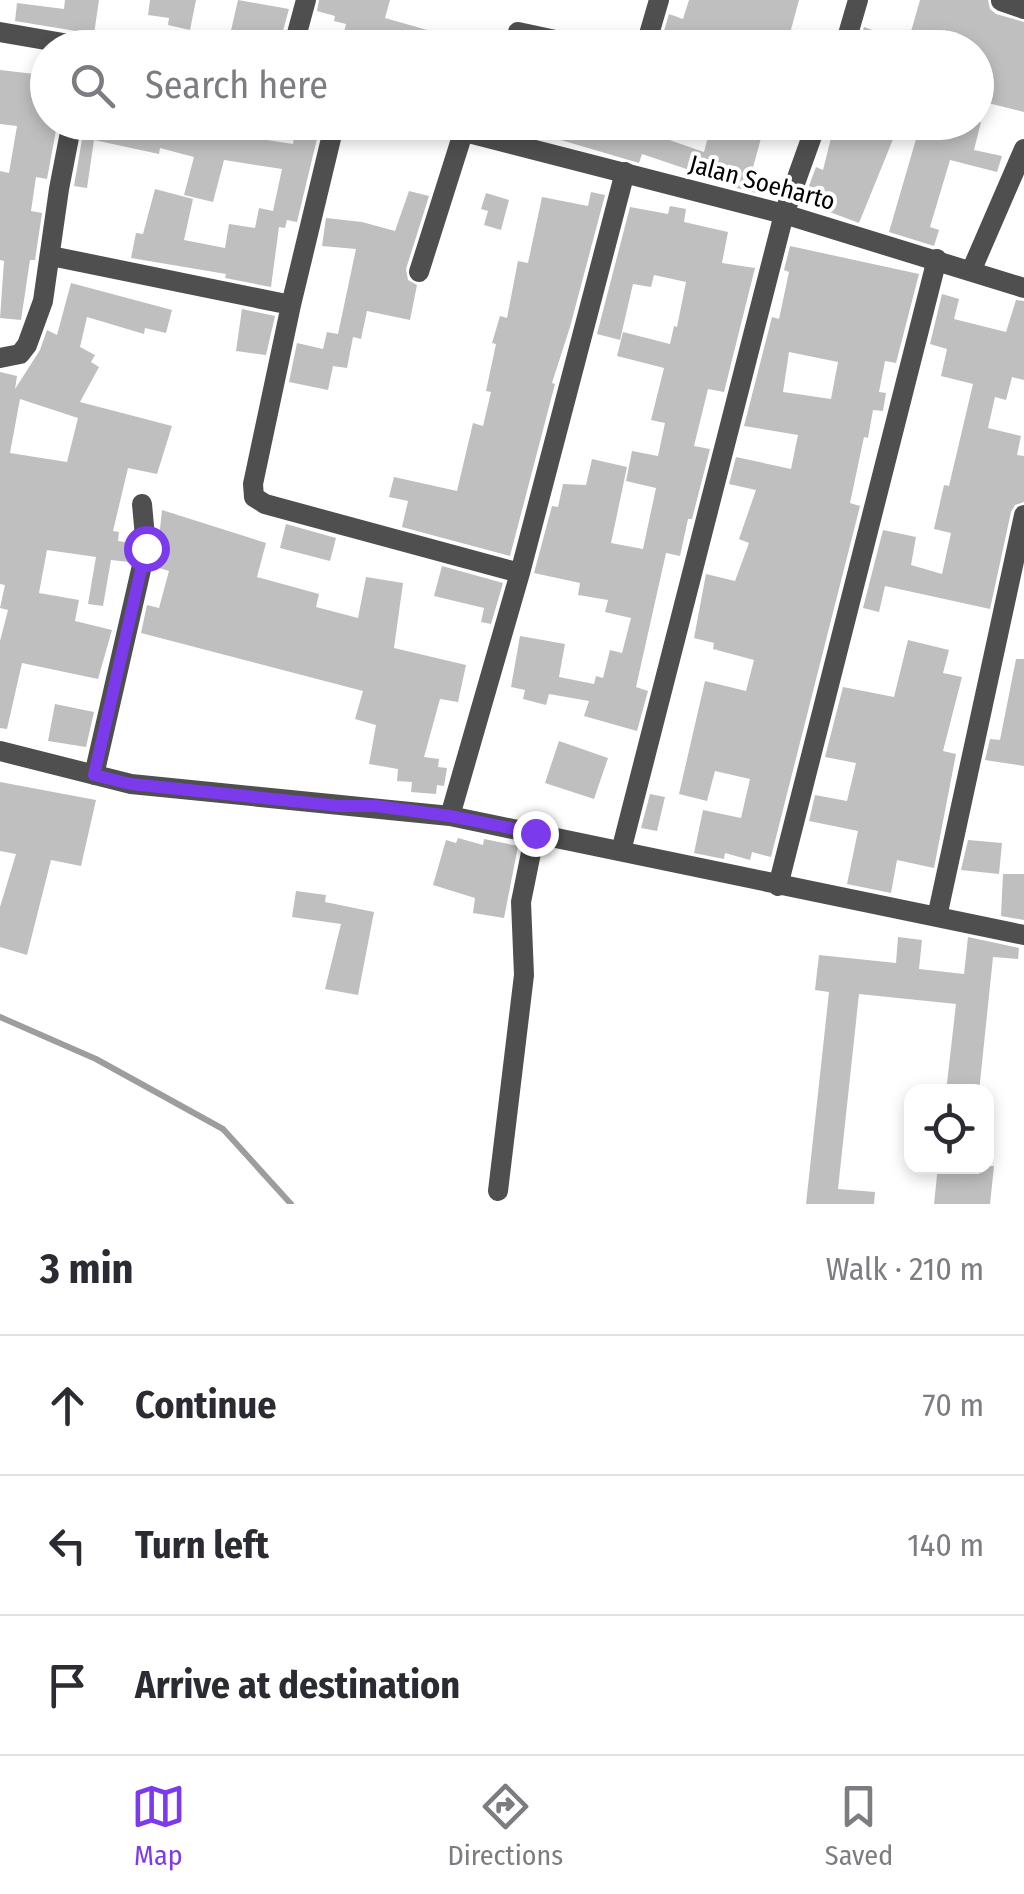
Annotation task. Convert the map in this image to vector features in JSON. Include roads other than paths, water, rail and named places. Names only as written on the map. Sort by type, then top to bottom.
[{"type":"street","points":[[298,30],[306,0]]},
{"type":"street","points":[[650,30],[658,0]]},
{"type":"street","points":[[849,30],[858,0]]},
{"type":"street","points":[[1000,1],[1024,9]]},
{"type":"street","points":[[0,32],[30,37]]},
{"type":"street","points":[[0,358],[20,354],[27,346],[44,301],[69,140]]},
{"type":"street","points":[[331,140],[290,305],[253,484],[254,497],[265,504],[384,539],[520,574]]},
{"type":"street","points":[[419,272],[461,140]]},
{"type":"street","name":"Jalan Soeharto","points":[[520,140],[784,214],[1024,288]]},
{"type":"street","points":[[621,851],[784,214],[810,140]]},
{"type":"street","points":[[972,270],[1024,148]]},
{"type":"street","points":[[450,816],[520,574],[625,172]]},
{"type":"street","points":[[52,256],[290,305]]},
{"type":"street","points":[[778,886],[936,259]]},
{"type":"street","points":[[94,775],[146,548],[142,504]]},
{"type":"street","points":[[936,917],[1024,515]]},
{"type":"street","points":[[0,751],[131,784],[450,816],[1024,935]]},
{"type":"street","points":[[498,1191],[524,975],[521,902],[535,833]]},
{"type":"waterway","points":[[0,1017],[96,1059],[223,1129],[291,1204]]}]
